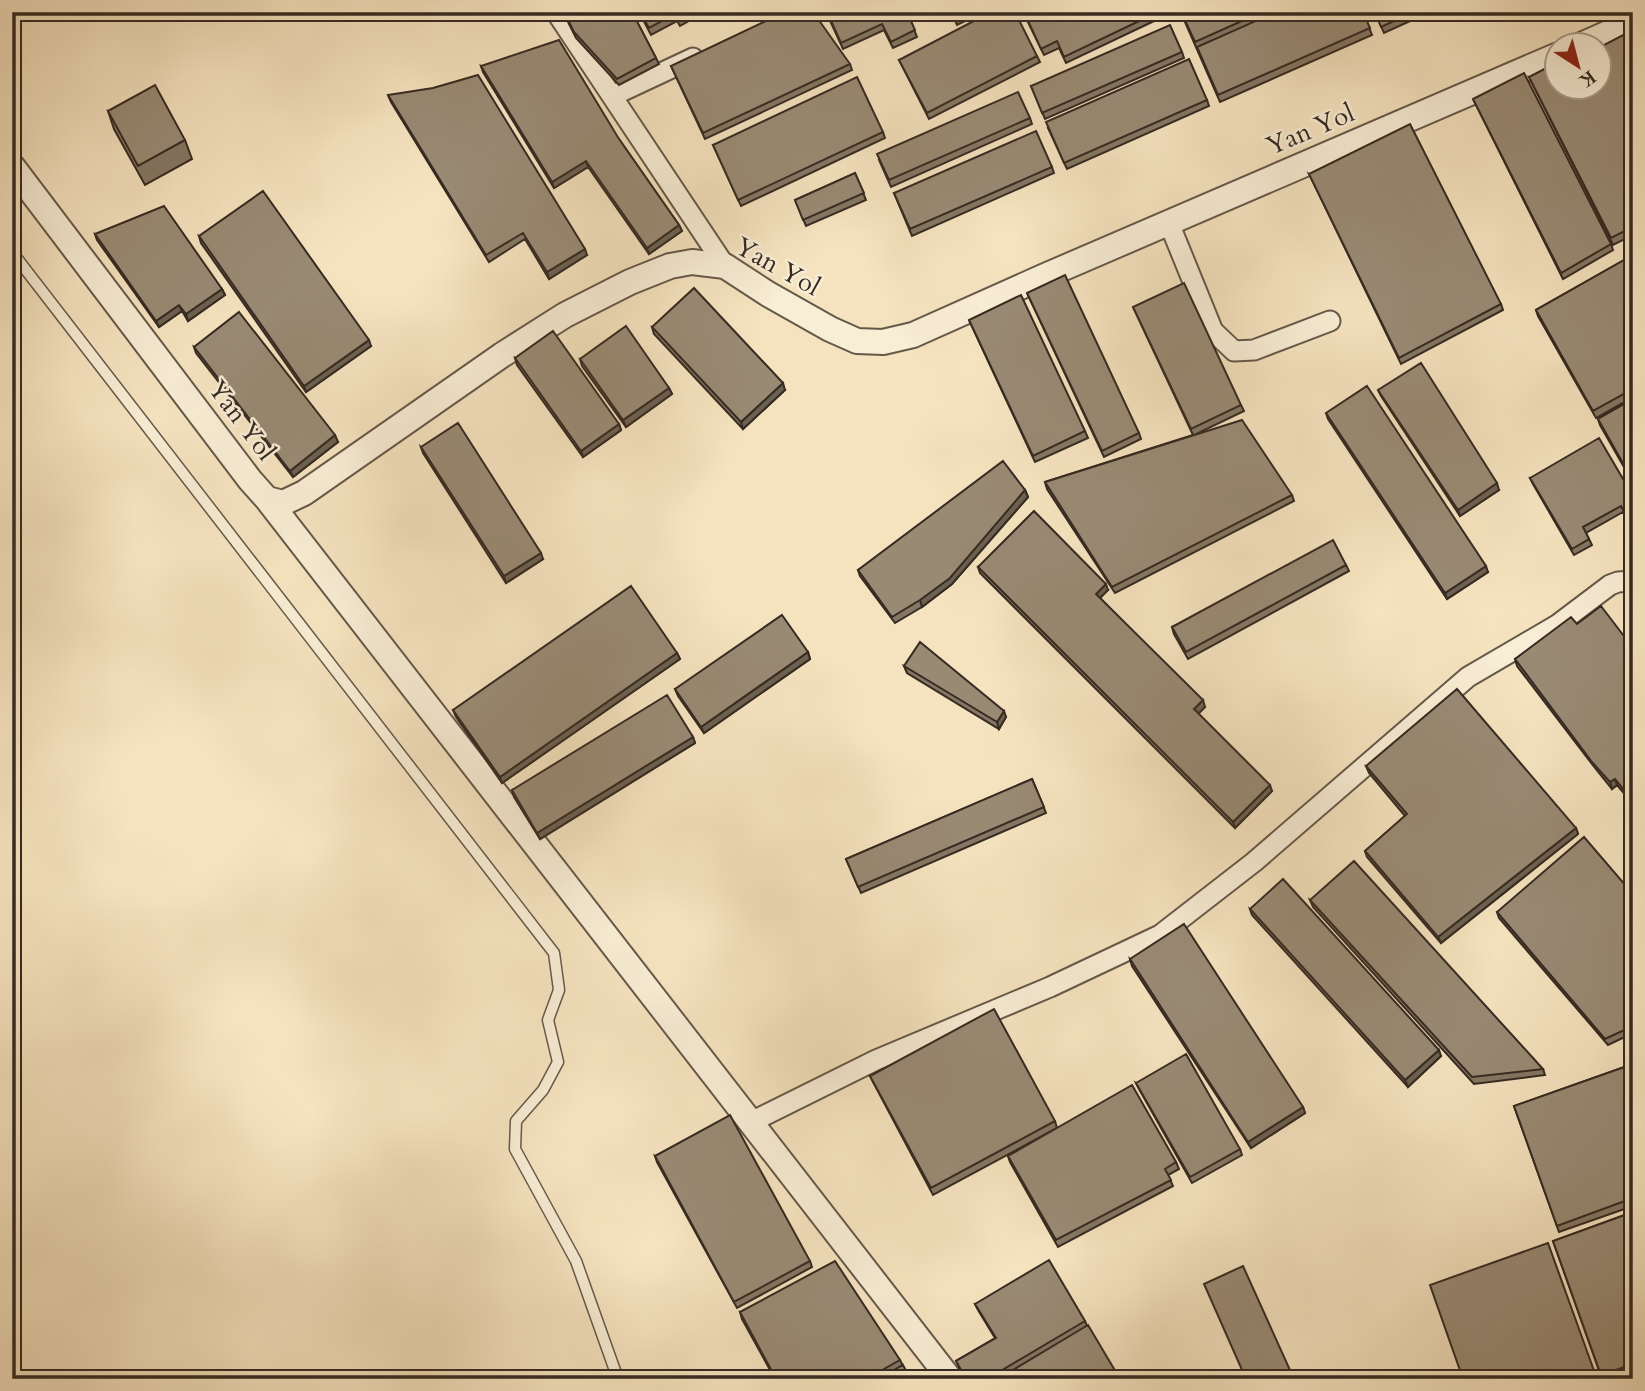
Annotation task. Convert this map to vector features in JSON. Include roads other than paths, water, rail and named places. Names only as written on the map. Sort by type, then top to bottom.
[{"type":"street","points":[[556,12],[725,266]]},
{"type":"street","points":[[1610,32],[1633,22]]},
{"type":"street","points":[[612,96],[707,51]]},
{"type":"street","name":"Yan Yol","points":[[12,166],[250,480],[267,499],[283,503],[304,493],[502,355],[565,315],[670,265],[692,262],[725,266],[768,294],[857,341],[883,342],[913,335],[1544,61]]},
{"type":"street","points":[[1169,223],[1213,331],[1234,351],[1254,350],[1330,321]]},
{"type":"street","points":[[267,499],[950,1379]]},
{"type":"street","points":[[751,1122],[876,1060],[1050,986],[1160,935],[1254,862],[1468,677],[1557,625],[1610,585],[1633,581]]},
{"type":"lane","points":[[12,252],[554,953],[559,990],[548,1020],[558,1062],[543,1090],[516,1121],[514,1149],[576,1261],[618,1379]]}]
